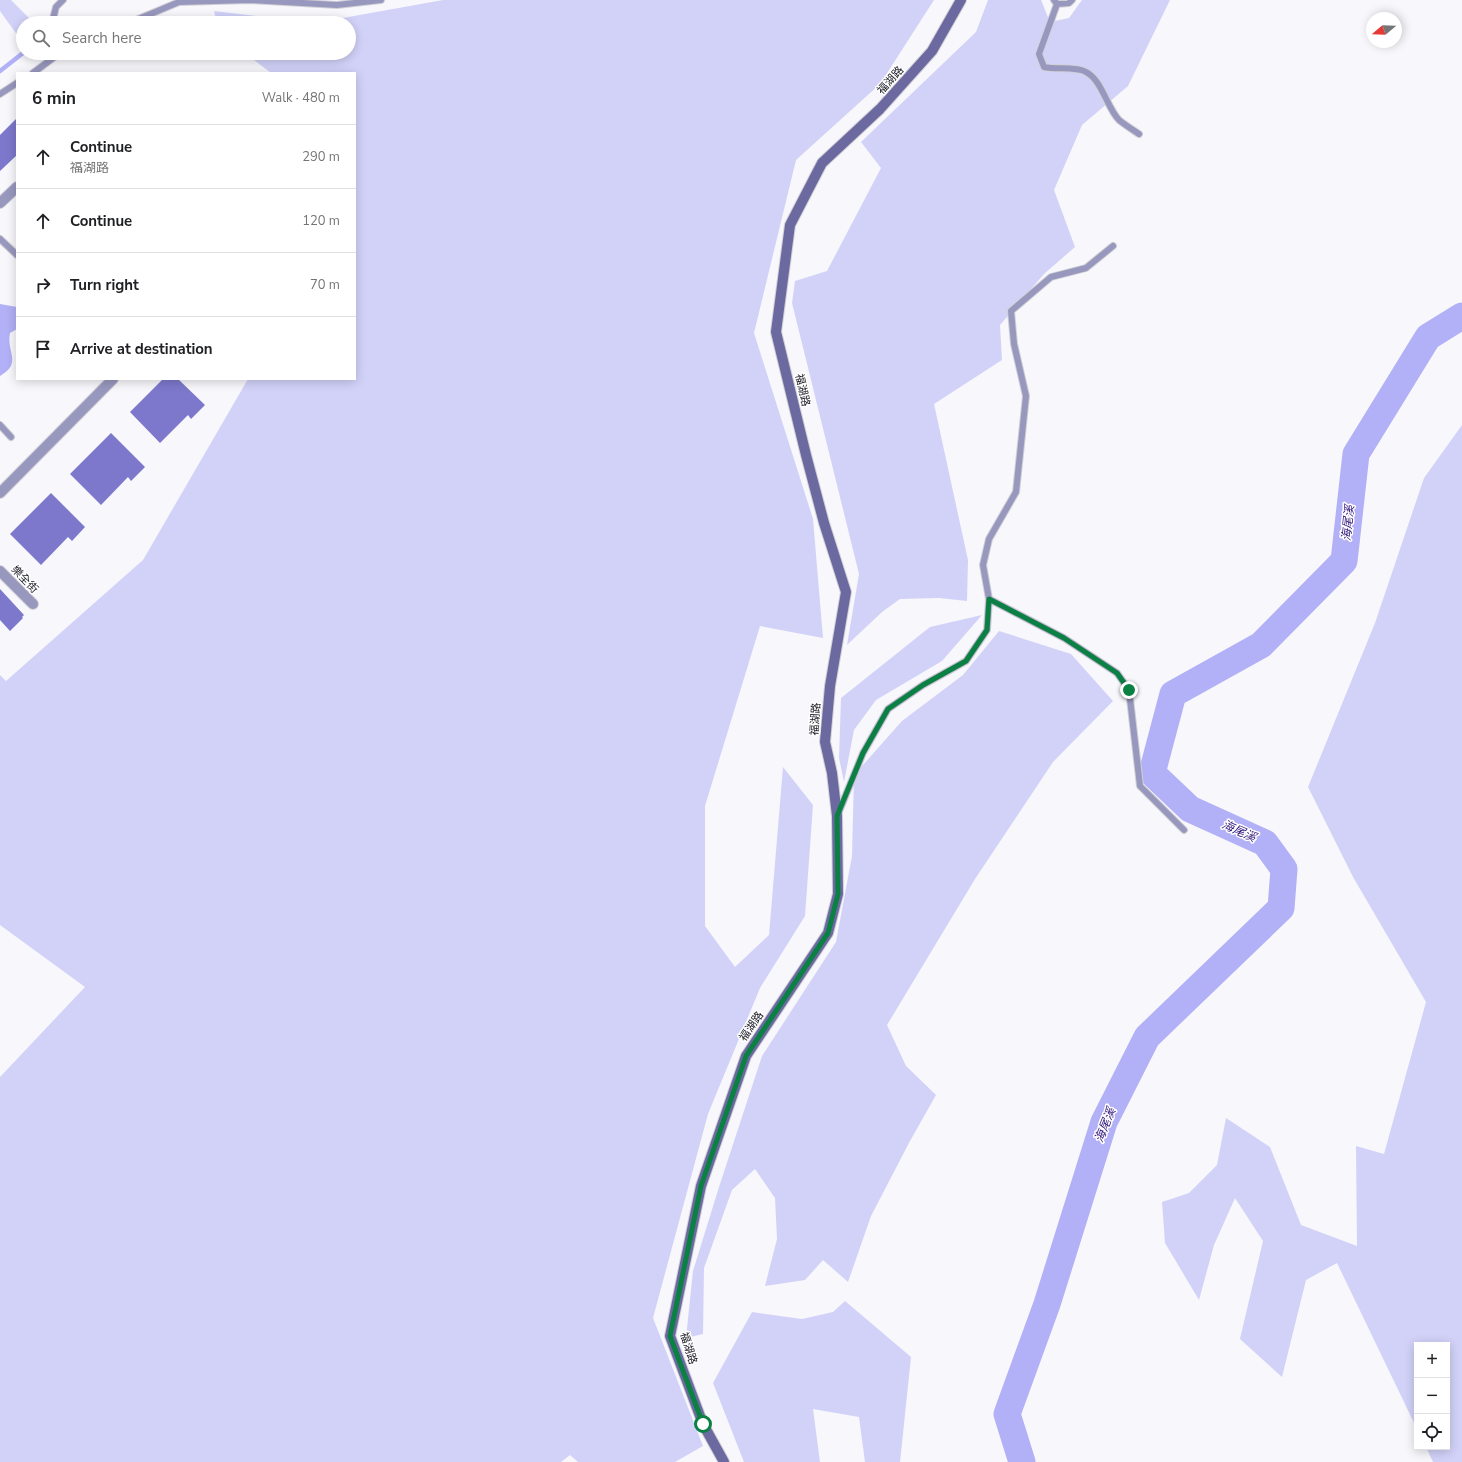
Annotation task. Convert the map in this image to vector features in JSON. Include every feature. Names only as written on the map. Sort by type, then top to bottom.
[{"type":"street","name":"福湖路","points":[[724,1462],[703,1424],[670,1336],[701,1186],[746,1056],[828,933],[838,894],[837,816],[832,773],[825,742],[830,686],[846,592],[824,523],[776,332],[790,225],[822,163],[880,109],[932,51],[962,0]]},
{"type":"street","points":[[0,203],[16,188]]},
{"type":"street","points":[[0,493],[112,380]]},
{"type":"street","name":"樂全街","points":[[0,571],[33,604]]},
{"type":"lane","points":[[54,16],[56,7],[63,0]]},
{"type":"lane","points":[[146,16],[179,2],[250,0],[337,5],[381,0]]},
{"type":"lane","points":[[1072,0],[1069,4],[1056,2],[1039,54],[1044,67],[1054,69],[1078,69],[1086,71],[1093,77],[1118,119],[1139,134]]},
{"type":"lane","points":[[34,72],[51,60]]},
{"type":"lane","points":[[0,94],[16,84]]},
{"type":"lane","points":[[0,239],[16,254]]},
{"type":"lane","points":[[837,816],[863,753],[888,709],[923,685],[966,661],[987,630],[989,599],[983,565],[988,539],[1016,492],[1026,396],[1014,344],[1011,311],[1051,277],[1086,268],[1112,246]]},
{"type":"lane","points":[[0,425],[11,437]]},
{"type":"lane","points":[[989,599],[1064,638],[1117,673],[1129,690],[1140,786],[1184,830]]},
{"type":"shaded area","points":[[0,0],[11,0],[27,16],[16,16],[16,33],[0,11]]},
{"type":"shaded area","points":[[443,0],[934,0],[880,84],[796,160],[754,333],[813,519],[823,638],[760,626],[705,806],[705,926],[735,967],[769,935],[783,767],[813,805],[805,916],[760,988],[708,1114],[653,1318],[703,1446],[675,1462],[578,1462],[570,1455],[561,1462],[0,1462],[0,1077],[85,987],[0,925],[0,675],[6,681],[143,560],[247,380],[356,380],[356,72],[270,72],[254,60],[356,60],[356,16],[354,16]]},
{"type":"shaded area","points":[[988,0],[1041,0],[1050,22],[1069,18],[1082,0],[1170,0],[1128,86],[1082,125],[1054,190],[1075,247],[1044,274],[1000,325],[1002,360],[934,404],[968,560],[967,601],[939,598],[900,599],[882,612],[847,645],[859,574],[792,303],[795,281],[827,271],[881,168],[861,142],[976,32]]},
{"type":"shaded area","points":[[214,11],[256,16],[215,16]]},
{"type":"shaded area","points":[[1462,425],[1462,1462],[1433,1462],[1427,1450],[1450,1450],[1450,1342],[1414,1342],[1414,1423],[1337,1263],[1306,1280],[1282,1377],[1240,1339],[1263,1241],[1235,1198],[1214,1245],[1199,1300],[1165,1243],[1162,1202],[1189,1193],[1217,1165],[1226,1118],[1270,1147],[1301,1225],[1357,1246],[1356,1146],[1384,1154],[1426,1002],[1353,877],[1308,787],[1375,623],[1424,478]]},
{"type":"shaded area","points":[[982,615],[942,661],[876,700],[854,730],[844,782],[839,758],[841,698],[930,627]]},
{"type":"shaded area","points":[[999,631],[1071,654],[1113,701],[1053,762],[975,879],[887,1025],[906,1066],[936,1095],[871,1216],[848,1282],[823,1260],[805,1280],[765,1286],[777,1239],[775,1198],[755,1169],[732,1190],[704,1268],[703,1334],[686,1338],[693,1271],[762,1056],[836,942],[852,856],[854,775],[902,721],[963,675]]},
{"type":"shaded area","points":[[845,1301],[911,1357],[900,1462],[865,1462],[859,1417],[813,1409],[820,1462],[744,1462],[713,1383],[752,1312],[802,1319],[833,1312]]},
{"type":"water","points":[[0,304],[16,307],[16,330],[10,333],[9,340],[12,357],[11,366],[0,376]]},
{"type":"building","points":[[16,119],[16,156],[0,171],[0,135]]},
{"type":"building","points":[[162,380],[179,380],[205,405],[191,419],[188,415],[160,443],[130,412]]},
{"type":"building","points":[[111,433],[145,467],[131,481],[128,477],[101,505],[70,474]]},
{"type":"building","points":[[51,493],[85,527],[72,541],[68,537],[41,565],[10,534]]},
{"type":"building","points":[[0,589],[24,615],[22,617],[23,618],[10,631],[0,620]]},
{"type":"waterway","points":[[0,71],[16,58]]},
{"type":"waterway","name":"海尾溪","points":[[1022,1462],[1007,1414],[1047,1304],[1104,1122],[1147,1037],[1281,908],[1284,869],[1265,843],[1190,809],[1152,773],[1173,694],[1261,645],[1344,561],[1356,454],[1428,337],[1462,316]]},
{"type":"route","points":[[703,1424],[670,1336],[701,1186],[746,1056],[828,933],[838,894],[837,816],[863,753],[888,709],[923,685],[966,661],[987,630],[989,599],[1064,638],[1117,673],[1129,690]]}]
